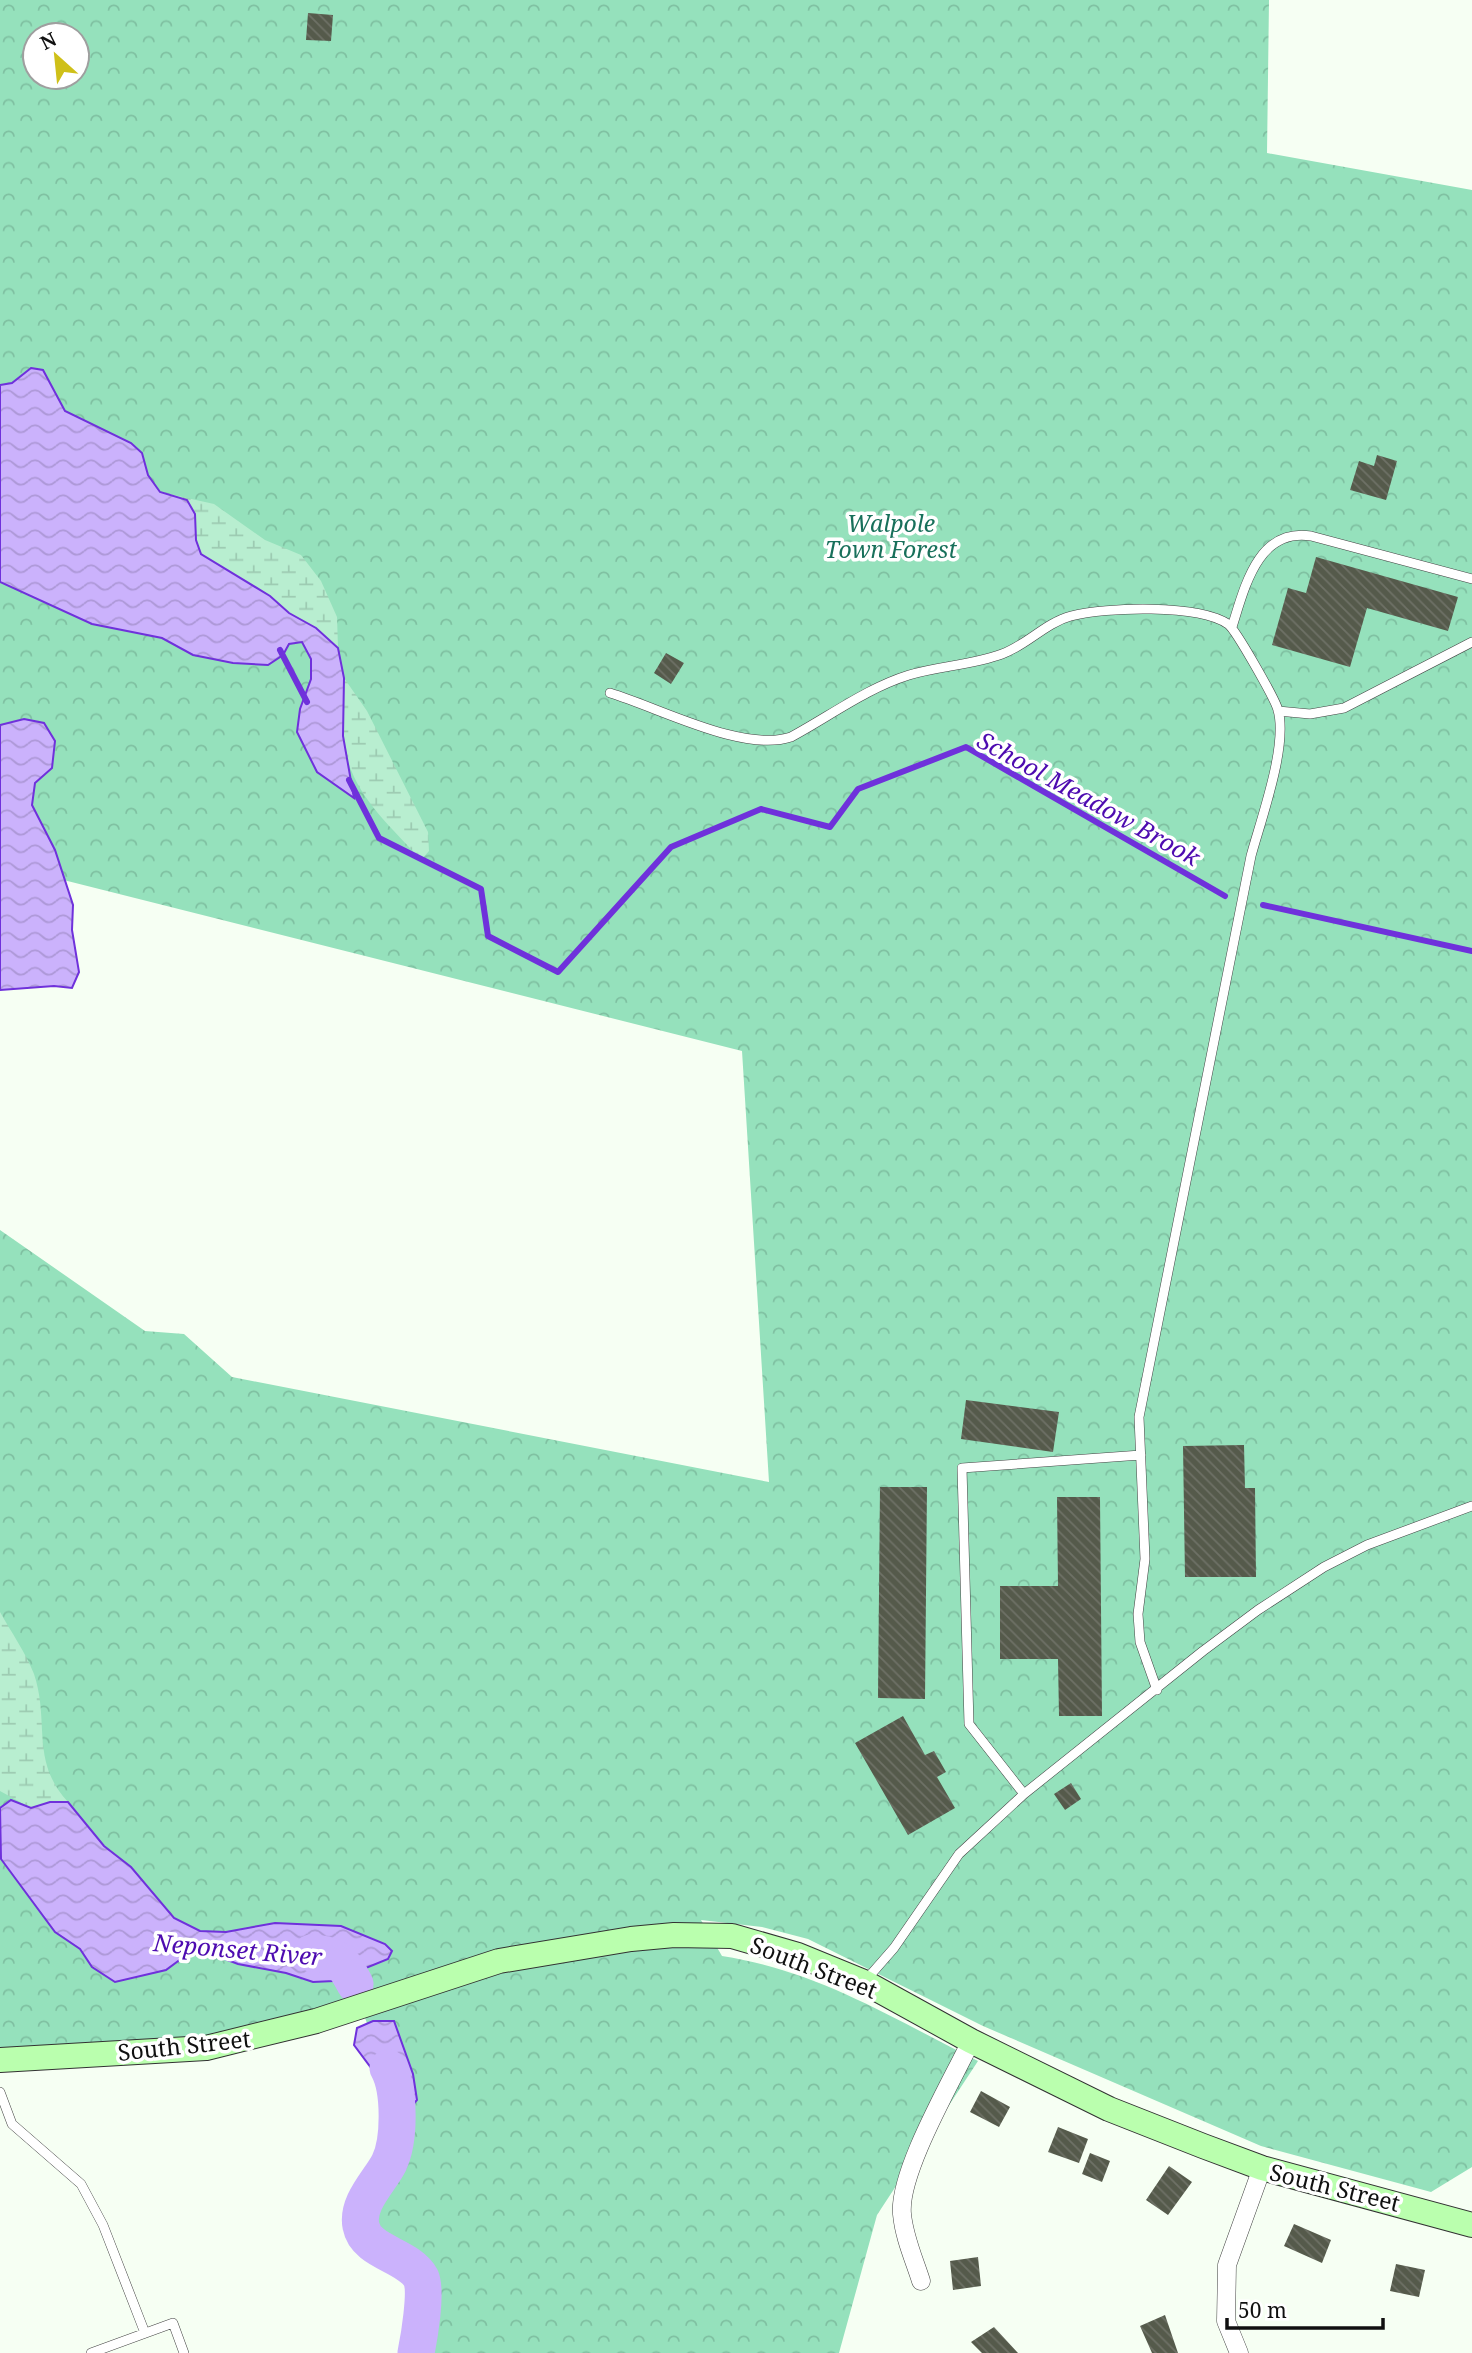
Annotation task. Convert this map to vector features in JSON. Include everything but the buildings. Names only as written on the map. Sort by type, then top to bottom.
[{"type":"street","name":"South Street","points":[[0,2060],[179,2050],[232,2043],[316,2021],[499,1961],[663,1936],[732,1936],[797,1955],[864,1982],[971,2041],[1109,2109],[1262,2168],[1472,2225]]},
{"type":"street","points":[[921,2281],[906,2234],[902,2212],[903,2192],[912,2165],[971,2041]]},
{"type":"street","points":[[1239,2353],[1226,2321],[1227,2265],[1262,2168]]},
{"type":"lane","points":[[1232,627],[1244,589],[1263,552],[1276,540],[1292,535],[1311,536],[1472,579]]},
{"type":"lane","points":[[610,693],[726,734],[752,741],[775,741],[792,737],[911,674],[1004,653],[1049,625],[1070,617],[1175,609],[1206,615],[1232,627],[1279,711],[1275,767],[1251,856],[1139,1416],[1145,1559],[1138,1614],[1140,1642],[1157,1690]]},
{"type":"lane","points":[[1279,711],[1310,714],[1344,708],[1472,642]]},
{"type":"lane","points":[[1024,1794],[969,1724],[962,1468],[1141,1455]]},
{"type":"lane","points":[[864,1982],[894,1948],[959,1854],[1024,1794],[1258,1609],[1324,1567],[1367,1545],[1472,1506]]},
{"type":"lane","points":[[0,2092],[12,2124],[81,2184],[103,2225],[145,2333]]},
{"type":"lane","points":[[91,2353],[173,2323],[184,2353]]},
{"type":"green space","name":"Walpole Town Forest","points":[[0,0],[1269,0],[1267,153],[1472,190],[1472,2167],[1431,2192],[1261,2146],[983,2026],[808,1939],[762,1927],[701,1920],[722,1956],[757,1963],[823,1984],[978,2061],[877,2215],[839,2353],[416,2353],[423,2298],[421,2279],[408,2265],[367,2236],[361,2226],[362,2209],[390,2161],[398,2107],[361,2007],[282,2031],[0,2060],[0,1230],[145,1331],[184,1334],[232,1377],[769,1482],[742,1051],[0,864]]},
{"type":"green space","points":[[31,368],[43,370],[65,411],[131,443],[142,453],[148,475],[160,492],[214,504],[265,540],[301,555],[321,581],[337,617],[338,648],[316,628],[259,628],[0,385],[12,383]]},
{"type":"green space","points":[[344,678],[367,711],[428,832],[429,851],[421,860],[383,819],[361,790],[353,774],[343,738]]},
{"type":"green space","points":[[0,1612],[34,1674],[41,1708],[45,1756],[56,1787],[68,1802],[31,1808],[0,1791]]},
{"type":"water","points":[[31,368],[43,370],[65,411],[131,443],[142,453],[148,475],[160,492],[187,500],[195,514],[196,540],[201,554],[270,596],[289,613],[316,628],[338,648],[344,678],[343,736],[354,798],[317,772],[297,732],[300,709],[311,679],[311,659],[302,642],[289,644],[283,655],[268,665],[233,663],[193,655],[162,638],[92,624],[0,582],[0,385],[12,383]]},
{"type":"water","points":[[24,719],[44,723],[55,741],[52,768],[35,783],[32,805],[55,850],[73,905],[72,930],[79,972],[72,988],[54,986],[0,990],[0,725]]},
{"type":"water","points":[[11,1800],[31,1808],[50,1802],[68,1802],[104,1846],[131,1867],[174,1918],[200,1931],[226,1932],[275,1923],[341,1926],[385,1944],[392,1951],[388,1959],[334,1981],[313,1982],[286,1973],[238,1964],[209,1953],[185,1956],[166,1970],[115,1982],[92,1967],[80,1949],[55,1932],[1,1859],[0,1808]]},
{"type":"water","points":[[373,2021],[394,2021],[413,2074],[417,2100],[406,2113],[387,2116],[380,2101],[377,2076],[354,2045],[357,2028]]},
{"type":"waterway","name":"School Meadow Brook","points":[[280,650],[307,702]]},
{"type":"waterway","name":"School Meadow Brook","points":[[349,780],[379,838],[481,889],[488,936],[558,972],[671,847],[761,809],[830,827],[858,789],[966,747],[1225,896]]},
{"type":"waterway","name":"School Meadow Brook","points":[[1263,905],[1472,951]]},
{"type":"waterway","name":"Neponset River","points":[[311,1953],[338,1960],[355,1984]]},
{"type":"waterway","name":"Neponset River","points":[[388,2068],[395,2089],[397,2115],[393,2153],[365,2201],[360,2217],[361,2226],[371,2242],[407,2264],[421,2278],[423,2304],[416,2353]]}]
